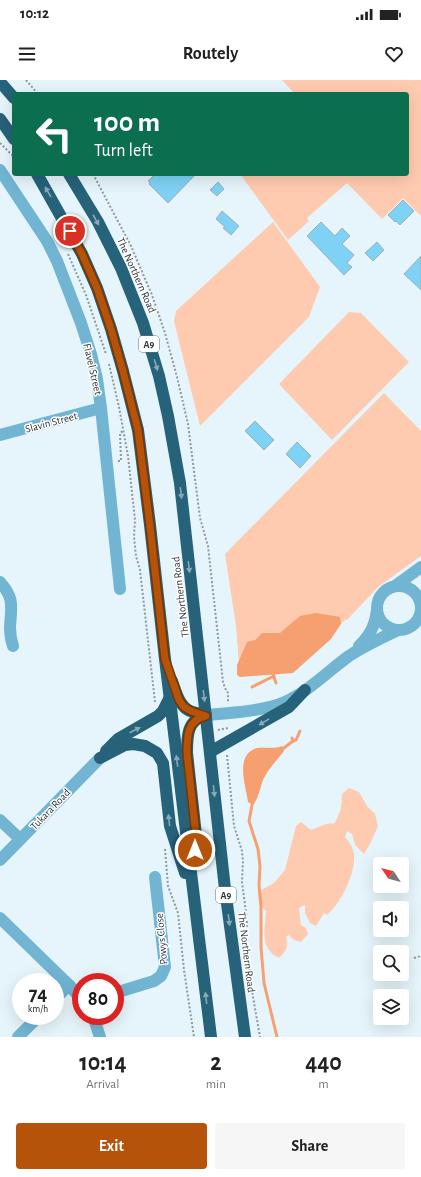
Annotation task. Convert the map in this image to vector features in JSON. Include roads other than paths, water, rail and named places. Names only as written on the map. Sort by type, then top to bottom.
[{"type":"highway","points":[[0,82],[12,96]]},
{"type":"highway","points":[[0,119],[12,136]]},
{"type":"highway","name":"The Northern Road","points":[[38,176],[82,254],[97,288],[111,329],[138,430],[169,699],[211,1037]]},
{"type":"highway","name":"The Northern Road","points":[[70,176],[98,222],[121,268],[143,323],[159,376],[168,416],[180,483],[225,889],[245,1037]]},
{"type":"highway","points":[[165,659],[179,700],[184,707],[206,716]]},
{"type":"highway","points":[[210,752],[289,707],[306,690]]},
{"type":"highway","points":[[100,758],[118,739],[158,716],[163,711],[169,699]]},
{"type":"highway","points":[[193,897],[196,835],[187,753],[187,740],[188,734],[197,718],[206,716]]},
{"type":"highway","points":[[100,758],[125,745],[133,744],[146,746],[157,753],[163,762],[170,826],[193,897]]},
{"type":"street","name":"Flavel Street","points":[[0,170],[47,241],[57,261],[81,323],[91,354],[101,408],[120,589]]},
{"type":"street","name":"Slavin Street","points":[[0,435],[101,408]]},
{"type":"street","points":[[350,656],[371,633],[374,625],[378,600],[381,595],[421,567]]},
{"type":"street","points":[[0,582],[11,599],[12,613],[10,632],[12,646]]},
{"type":"street","points":[[206,716],[272,706],[294,698],[350,656],[398,630],[408,628],[416,622],[420,613],[421,600],[411,590],[401,586],[395,586]]},
{"type":"street","points":[[377,610],[378,616],[384,625],[388,628],[398,630]]},
{"type":"street","name":"Tukara Road","points":[[0,860],[100,758]]},
{"type":"street","points":[[0,820],[20,839]]},
{"type":"street","name":"Powys Close","points":[[124,990],[154,981],[161,976],[165,967],[155,877]]},
{"type":"street","points":[[0,918],[72,988]]},
{"type":"street","points":[[64,990],[69,985]]},
{"type":"street","points":[[18,1037],[30,1025]]},
{"type":"street","points":[[96,1025],[100,1037]]},
{"type":"waterway","points":[[273,674],[276,683]]},
{"type":"waterway","points":[[252,687],[274,676]]},
{"type":"waterway","points":[[293,741],[296,740],[300,731]]},
{"type":"waterway","points":[[280,751],[293,741],[292,738]]},
{"type":"waterway","points":[[253,800],[249,821],[258,849],[260,866],[259,885],[261,906],[261,947],[264,983],[277,1037]]}]
